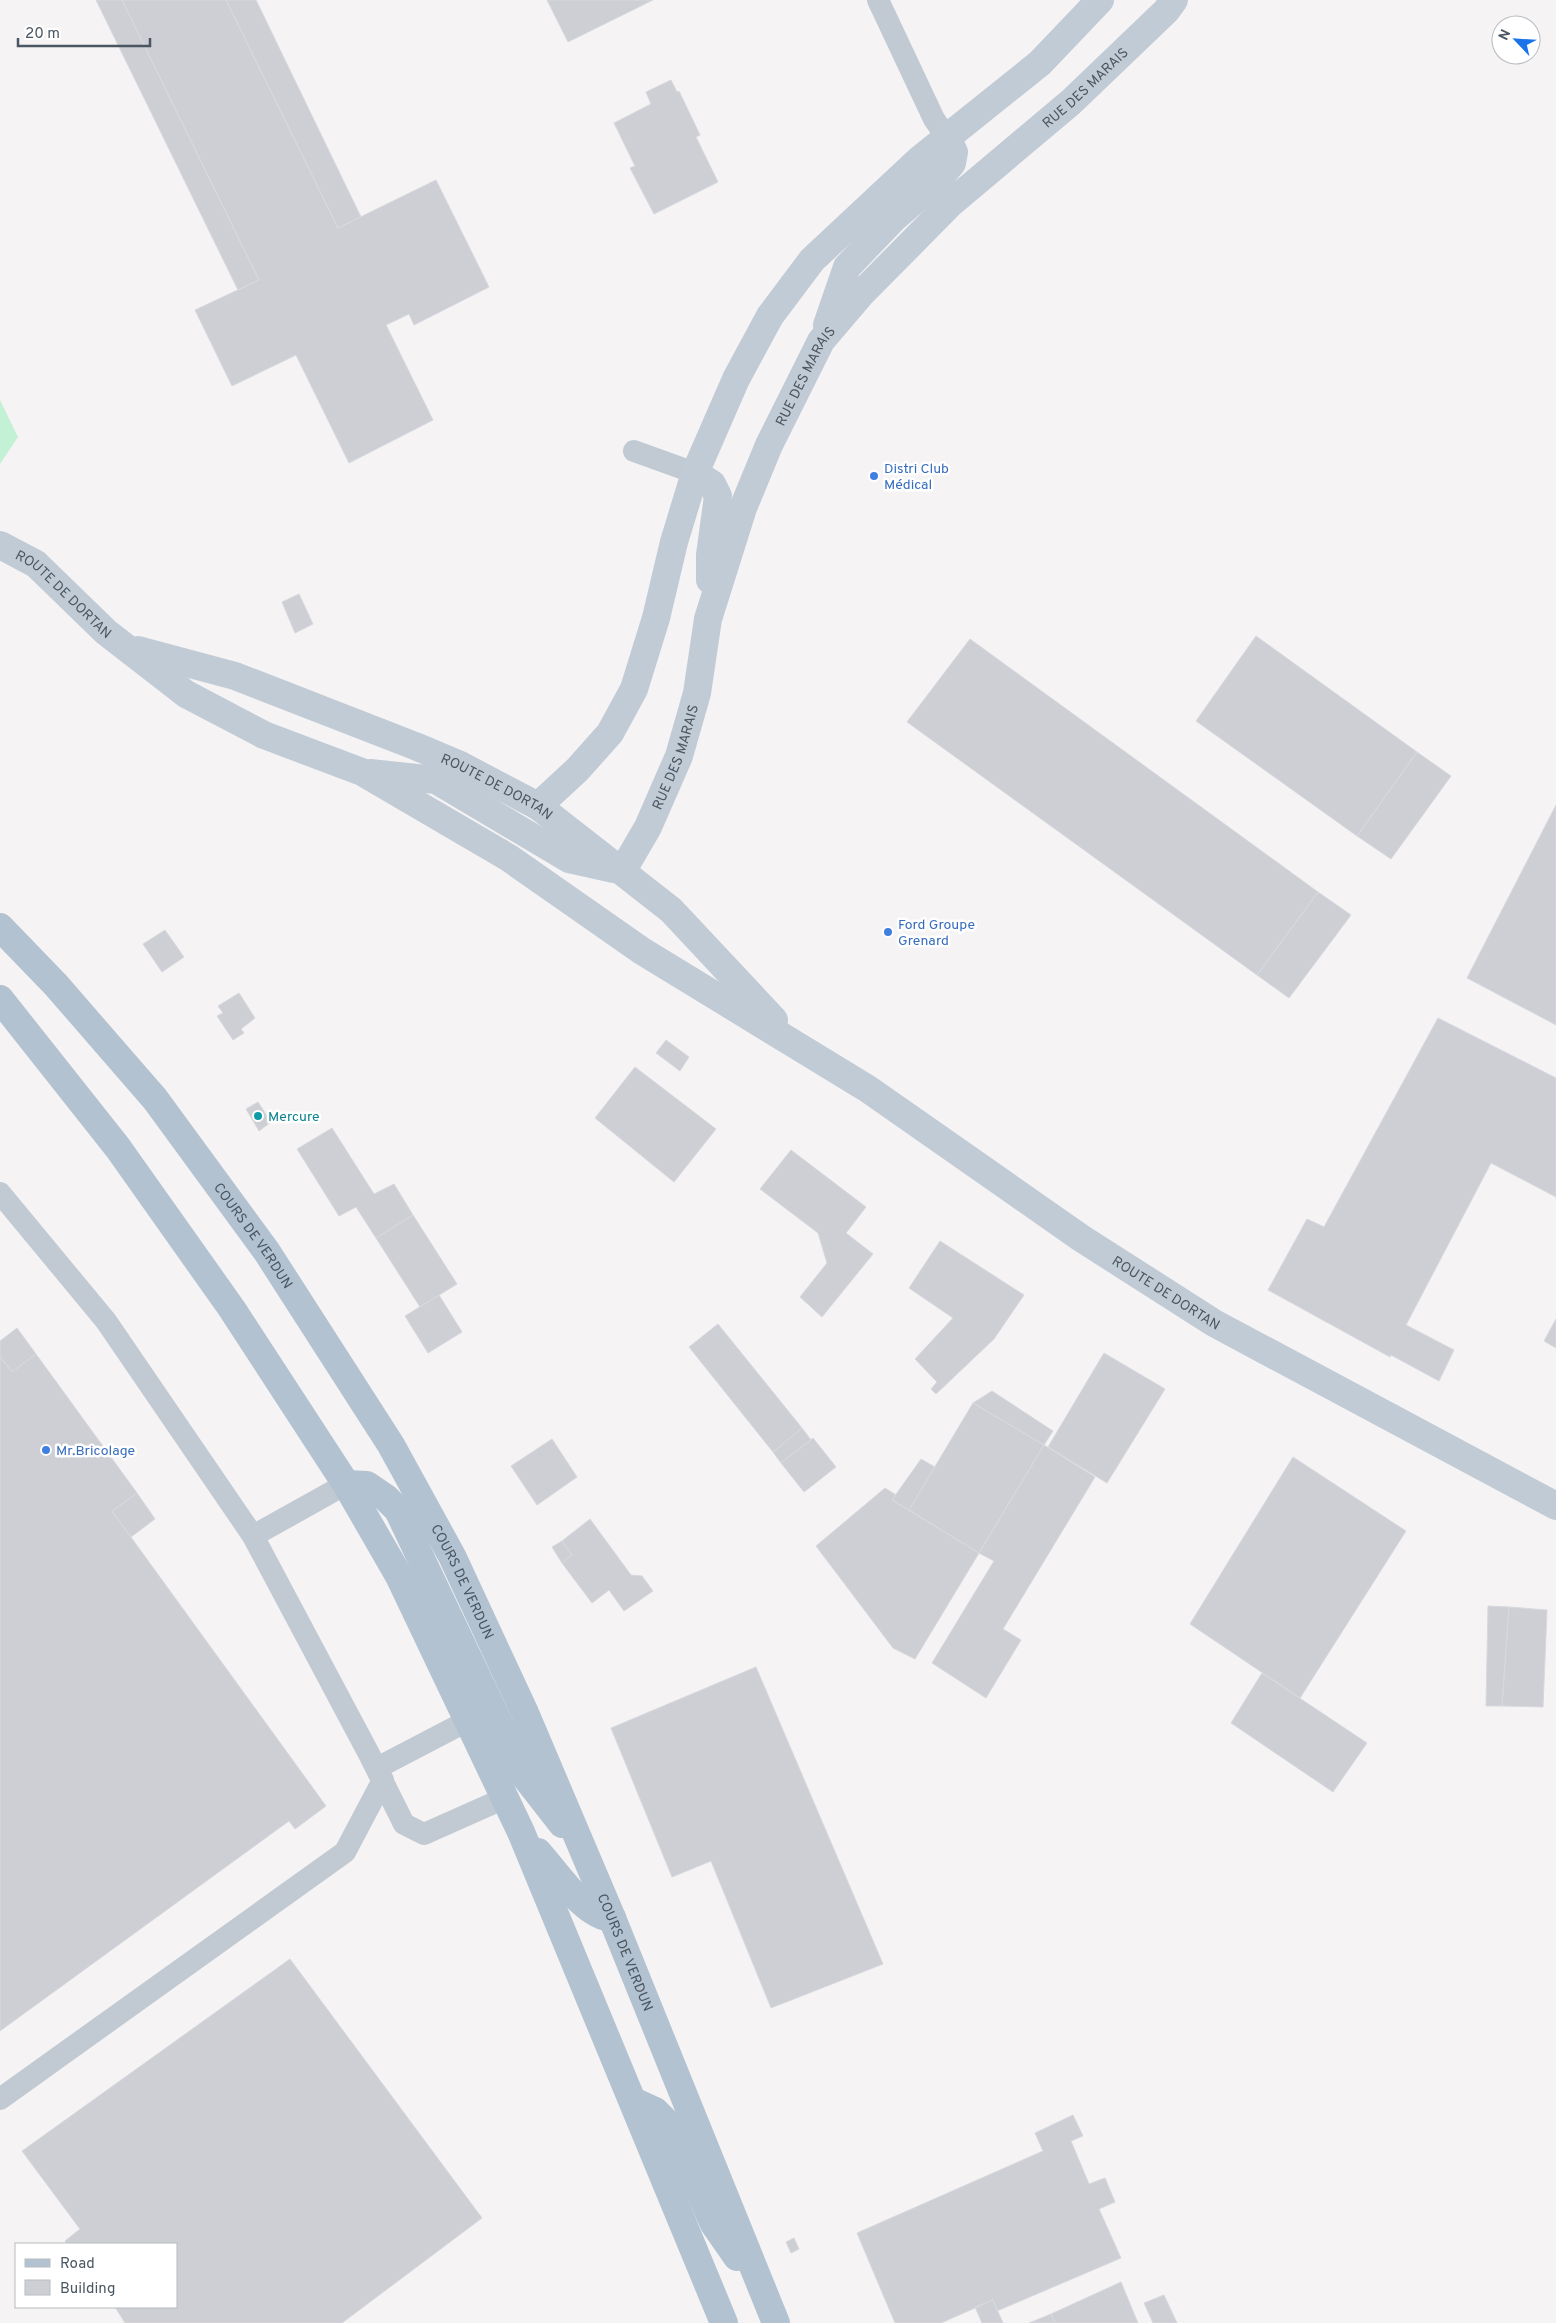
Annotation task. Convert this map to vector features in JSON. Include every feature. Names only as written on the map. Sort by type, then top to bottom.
[{"type":"main road","points":[[538,806],[577,770],[610,733],[634,689],[656,618],[674,542],[695,473],[736,378],[770,316],[812,260],[919,160],[1040,63],[1100,0]]},
{"type":"main road","name":"RUE DES MARAIS","points":[[623,870],[648,827],[679,756],[697,693],[708,618],[743,508],[769,445],[821,341],[861,294],[951,203],[1071,102],[1166,11],[1174,0]]},
{"type":"main road","points":[[821,341],[847,267],[893,219],[938,180],[952,164],[954,152],[947,138]]},
{"type":"main road","points":[[695,473],[712,484],[718,496],[710,556],[708,618]]},
{"type":"main road","name":"ROUTE DE DORTAN","points":[[0,545],[36,564],[86,614],[186,694],[264,735],[362,772],[510,858],[642,951],[868,1089],[1081,1238],[1214,1323],[1556,1506]]},
{"type":"main road","name":"ROUTE DE DORTAN","points":[[124,646],[235,676],[460,765],[538,806],[623,870],[671,910],[797,1044]]},
{"type":"main road","points":[[362,772],[436,780],[569,859],[623,870]]},
{"type":"main road","name":"COURS DE VERDUN","points":[[0,927],[56,985],[155,1099],[266,1252],[391,1445],[452,1556],[525,1713],[612,1918],[772,2312]]},
{"type":"main road","points":[[0,1000],[118,1148],[232,1309],[346,1484],[399,1576],[521,1832],[634,2101],[724,2323]]},
{"type":"main road","points":[[346,1484],[367,1485],[386,1498],[398,1510],[523,1774],[584,1854]]},
{"type":"main road","points":[[521,1832],[585,1905],[602,1917],[612,1918]]},
{"type":"main road","points":[[634,2101],[654,2111],[670,2126],[714,2224],[772,2312]]},
{"type":"lane","points":[[878,0],[934,119],[947,138]]},
{"type":"lane","points":[[634,451],[695,473]]},
{"type":"lane","points":[[0,1193],[106,1321],[253,1536],[380,1774],[404,1824],[424,1834],[505,1798]]},
{"type":"lane","points":[[253,1536],[346,1484]]},
{"type":"lane","points":[[0,2099],[345,1852],[380,1774],[469,1720]]},
{"type":"green space","points":[[0,400],[18,437],[0,464]]},
{"type":"building","points":[[96,0],[122,0],[259,280],[238,290]]},
{"type":"building","points":[[122,0],[226,0],[338,228],[436,180],[489,287],[414,325],[409,314],[386,325],[433,420],[349,463],[296,355],[232,386],[195,310],[259,280]]},
{"type":"building","points":[[226,0],[256,0],[361,217],[338,228]]},
{"type":"building","points":[[547,0],[653,0],[568,42]]},
{"type":"building","points":[[671,80],[677,92],[679,91],[700,135],[696,137],[718,182],[654,214],[630,168],[635,166],[614,123],[651,104],[646,92]]},
{"type":"building","points":[[299,594],[313,624],[295,633],[282,602]]},
{"type":"building","points":[[1256,636],[1417,752],[1357,836],[1196,721]]},
{"type":"building","points":[[970,639],[1318,892],[1257,975],[907,722]]},
{"type":"building","points":[[1417,752],[1451,776],[1391,859],[1357,836]]},
{"type":"building","points":[[1556,805],[1556,1025],[1467,978]]},
{"type":"building","points":[[1318,892],[1351,915],[1289,998],[1257,975]]},
{"type":"building","points":[[165,930],[184,957],[162,972],[143,944]]},
{"type":"building","points":[[239,993],[255,1018],[241,1029],[244,1033],[233,1040],[217,1016],[223,1013],[218,1006]]},
{"type":"building","points":[[1438,1018],[1556,1078],[1556,1197],[1491,1163],[1406,1325],[1454,1350],[1439,1381],[1391,1355],[1390,1357],[1268,1290],[1307,1219],[1324,1227]]},
{"type":"building","points":[[666,1040],[689,1057],[680,1071],[656,1053]]},
{"type":"building","points":[[635,1067],[716,1129],[674,1182],[595,1118]]},
{"type":"building","name":"Mercure","points":[[258,1102],[271,1122],[259,1131],[246,1109]]},
{"type":"building","points":[[332,1128],[374,1194],[394,1184],[413,1215],[376,1238],[356,1207],[339,1216],[297,1149]]},
{"type":"building","points":[[791,1150],[866,1207],[846,1233],[873,1254],[822,1317],[800,1297],[827,1263],[818,1233],[760,1189]]},
{"type":"building","points":[[413,1215],[457,1284],[420,1307],[376,1238]]},
{"type":"building","points":[[940,1241],[1024,1295],[994,1339],[936,1394],[931,1389],[937,1382],[915,1359],[953,1318],[909,1288]]},
{"type":"building","points":[[439,1295],[462,1332],[428,1353],[405,1316]]},
{"type":"building","points":[[1556,1319],[1556,1348],[1544,1341]]},
{"type":"building","points":[[718,1324],[802,1428],[773,1452],[689,1347]]},
{"type":"building","points":[[17,1328],[36,1354],[12,1372],[0,1356],[0,1341]]},
{"type":"building","points":[[1104,1353],[1165,1389],[1107,1483],[1048,1447]]},
{"type":"building","points":[[36,1354],[137,1493],[112,1511],[326,1806],[295,1829],[289,1821],[0,2031],[0,1356],[12,1372]]},
{"type":"building","points":[[992,1391],[1053,1431],[1044,1445],[973,1403]]},
{"type":"building","points":[[973,1403],[1044,1445],[979,1553],[909,1510]]},
{"type":"building","points":[[802,1428],[811,1440],[781,1463],[773,1452]]},
{"type":"building","points":[[813,1438],[836,1467],[804,1492],[781,1463]]},
{"type":"building","points":[[552,1439],[577,1477],[537,1505],[511,1466]]},
{"type":"building","points":[[1044,1445],[1095,1477],[1003,1629],[1021,1640],[986,1698],[932,1663],[994,1561],[979,1553]]},
{"type":"building","points":[[1293,1457],[1406,1531],[1300,1698],[1190,1624]]},
{"type":"building","points":[[921,1459],[935,1467],[909,1510],[892,1500]]},
{"type":"building","points":[[885,1488],[896,1495],[892,1500],[979,1553],[915,1659],[893,1648],[816,1546]]},
{"type":"building","points":[[137,1493],[155,1519],[131,1537],[112,1511]]},
{"type":"building","points":[[590,1519],[631,1575],[642,1576],[653,1591],[624,1611],[609,1590],[592,1603],[562,1563],[572,1555],[562,1541]]},
{"type":"building","points":[[562,1541],[572,1555],[562,1563],[552,1547]]},
{"type":"building","points":[[1488,1606],[1509,1607],[1502,1706],[1486,1706]]},
{"type":"building","points":[[1509,1607],[1547,1610],[1543,1707],[1502,1706]]},
{"type":"building","points":[[756,1667],[883,1964],[771,2008],[711,1861],[672,1877],[611,1728]]},
{"type":"building","points":[[1262,1673],[1367,1743],[1333,1792],[1231,1723]]},
{"type":"building","points":[[290,1959],[482,2218],[342,2323],[125,2323],[116,2308],[178,2308],[178,2243],[66,2243],[65,2241],[80,2229],[22,2151]]},
{"type":"building","points":[[1073,2115],[1083,2136],[1071,2141],[1089,2184],[1105,2178],[1115,2202],[1099,2209],[1121,2258],[997,2311],[993,2300],[941,2323],[895,2323],[857,2233],[1043,2151],[1035,2133]]},
{"type":"building","points":[[794,2238],[799,2249],[791,2253],[786,2242]]},
{"type":"building","points":[[1121,2282],[1138,2323],[1055,2323],[1051,2314]]},
{"type":"building","points":[[1164,2295],[1177,2323],[1153,2323],[1144,2303]]},
{"type":"building","points":[[993,2300],[1003,2323],[982,2323],[975,2307]]},
{"type":"building","points":[[1051,2314],[1055,2323],[1029,2323]]},
{"type":"place","name":"Distri Club Médical","points":[[874,476]]},
{"type":"place","name":"Ford Groupe Grenard","points":[[888,932]]},
{"type":"place","name":"Mercure","points":[[258,1116]]},
{"type":"place","name":"Mr.Bricolage","points":[[46,1450]]}]
